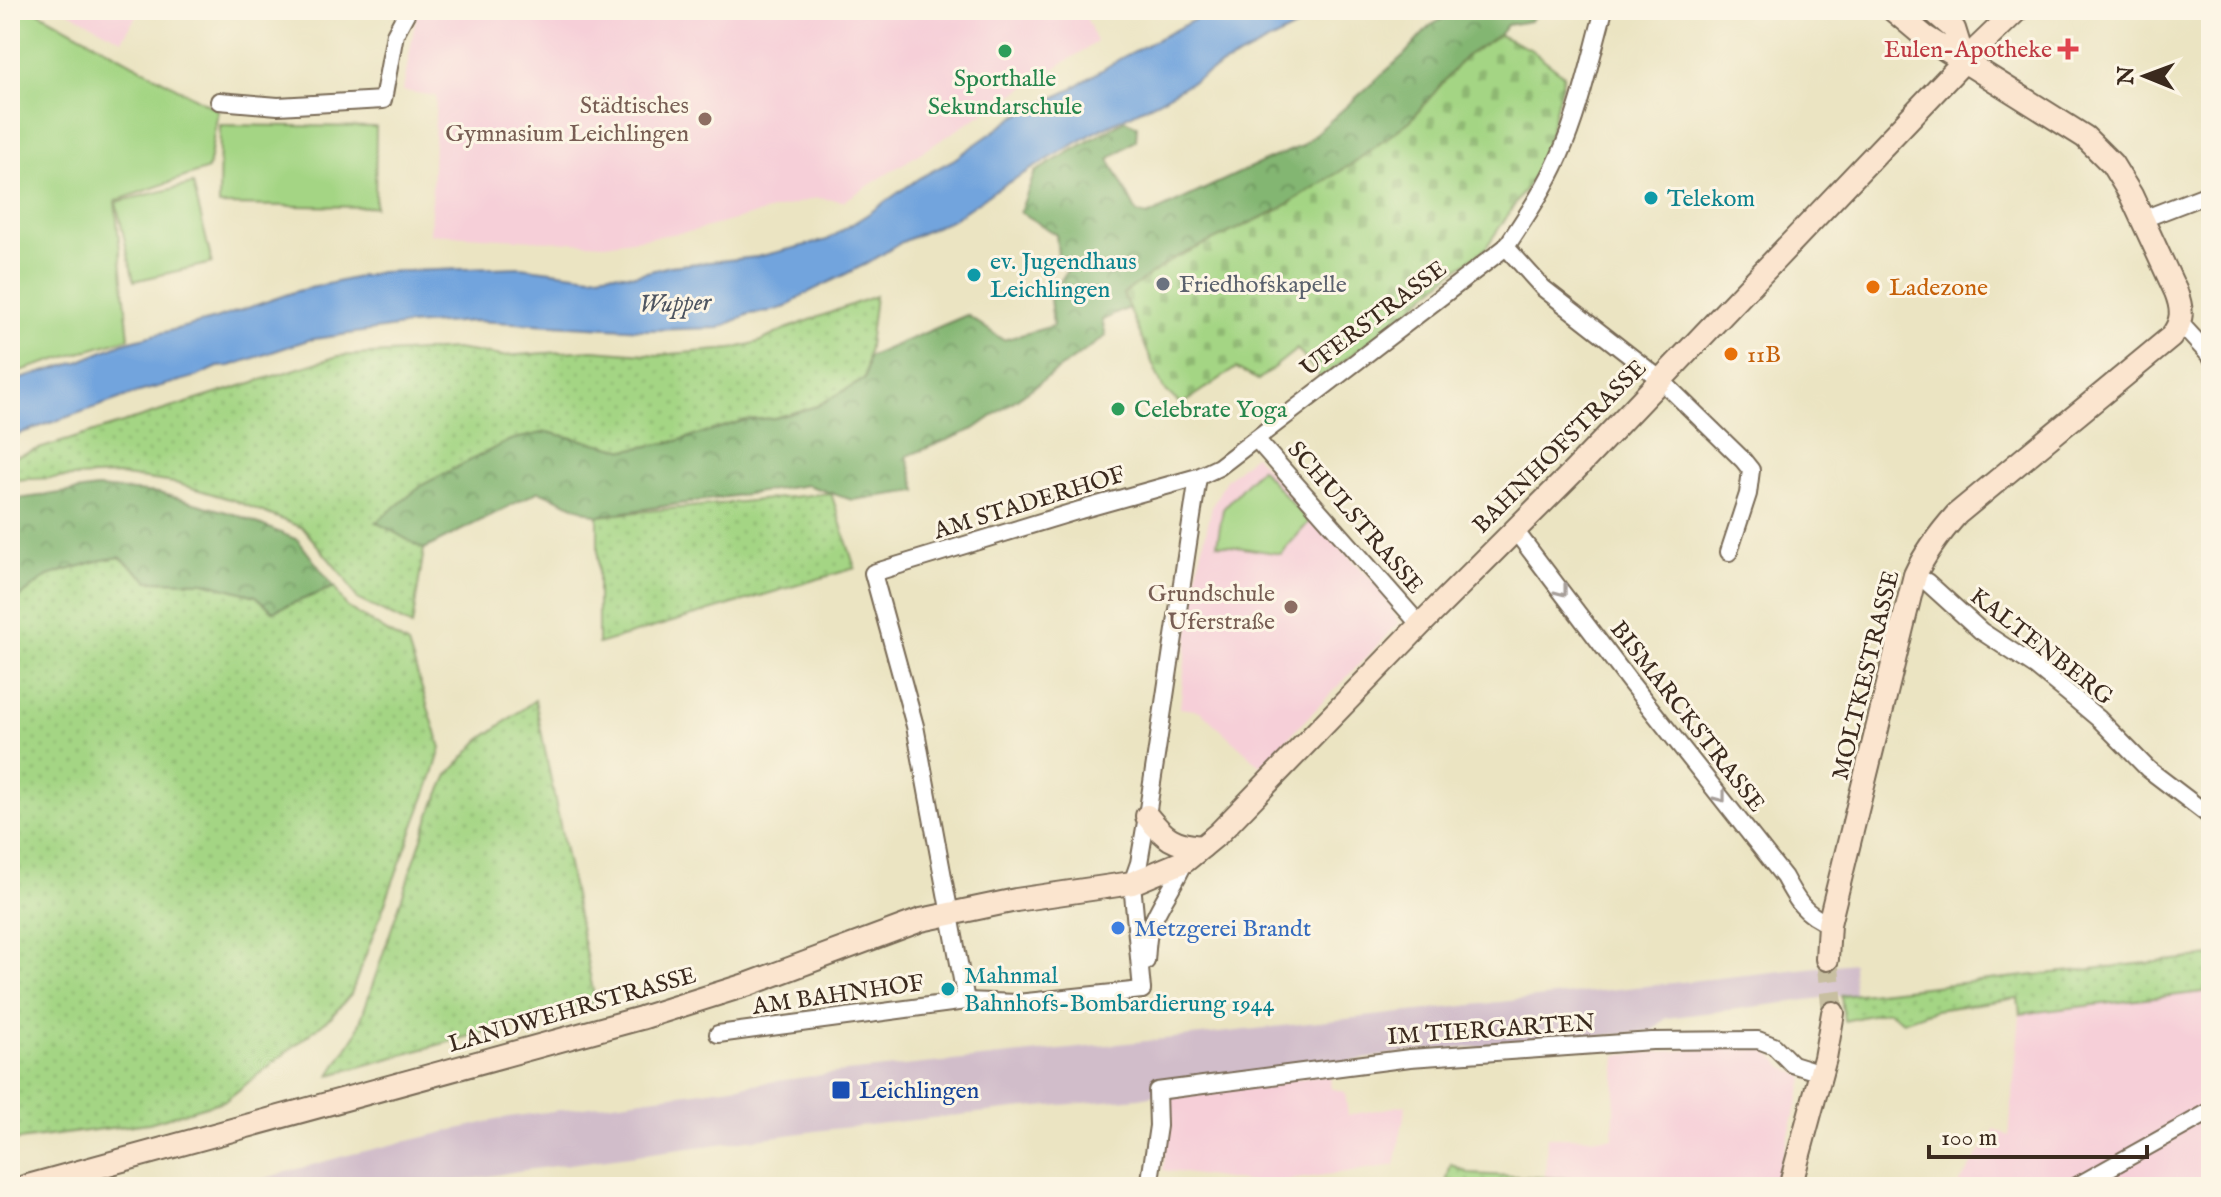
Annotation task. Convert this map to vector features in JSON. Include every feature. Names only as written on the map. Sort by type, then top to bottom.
[{"type":"main road","points":[[1893,10],[1924,36],[2085,137],[2112,164],[2143,219],[2180,302],[2180,323]]},
{"type":"main road","points":[[1932,10],[1954,29],[1964,61]]},
{"type":"main road","name":"BAHNHOFSTRASSE","points":[[1132,883],[1193,854],[1219,833],[1574,471],[1964,61],[2017,10]]},
{"type":"main road","name":"MOLTKESTRASSE","points":[[1827,959],[1829,924],[1915,577],[1932,544],[1957,514],[2171,337],[2180,323]]},
{"type":"main road","points":[[1147,816],[1158,830],[1193,854]]},
{"type":"main road","name":"LANDWEHRSTRASSE","points":[[24,1187],[641,1018],[749,984],[921,920],[1016,900],[1132,883]]},
{"type":"main road","points":[[1790,1187],[1829,1042],[1833,1013]]},
{"type":"street","points":[[219,101],[278,106],[383,100],[395,34],[408,10]]},
{"type":"street","name":"UFERSTRASSE","points":[[1198,477],[1219,467],[1506,247],[1529,213],[1559,156],[1604,10]]},
{"type":"street","points":[[2143,219],[2209,194],[2211,167]]},
{"type":"street","points":[[1506,247],[1543,288],[1661,380],[1751,470],[1748,494],[1729,552]]},
{"type":"street","points":[[2180,323],[2211,357]]},
{"type":"street","name":"SCHULSTRASSE","points":[[1256,439],[1420,625]]},
{"type":"street","points":[[1142,990],[1132,883],[1139,863],[1147,816],[1198,477]]},
{"type":"street","name":"AM STADERHOF","points":[[950,913],[915,726],[873,573],[1198,477]]},
{"type":"street","name":"BISMARCKSTRASSE","points":[[1514,529],[1784,877],[1799,902],[1812,917],[1829,924]]},
{"type":"street","name":"KALTENBERG","points":[[1915,577],[1927,582],[1981,631],[2036,667],[2099,719],[2148,769],[2211,817]]},
{"type":"street","name":"BAHNHOFSTRASSE","points":[[1142,990],[1150,931],[1159,908],[1193,854]]},
{"type":"street","points":[[950,913],[966,1001]]},
{"type":"street","name":"AM BAHNHOF","points":[[718,1034],[966,1001],[1017,1003],[1142,990]]},
{"type":"street","name":"IM TIERGARTEN","points":[[1149,1187],[1158,1126],[1157,1091],[1410,1058],[1652,1041],[1758,1040],[1774,1046],[1792,1064],[1821,1073]]},
{"type":"street","points":[[2075,1187],[2211,1111]]},
{"type":"shaded area","points":[[65,10],[140,10],[122,40]]},
{"type":"shaded area","points":[[417,10],[1083,10],[1097,42],[844,201],[817,198],[693,231],[605,244],[430,234],[436,96],[403,91]]},
{"type":"shaded area","name":"Grundschule Uferstraße","points":[[1254,455],[1383,591],[1399,623],[1261,766],[1200,711],[1180,708],[1193,589],[1212,506],[1226,480]]},
{"type":"shaded area","points":[[1853,963],[1854,994],[1666,1018],[1652,1031],[1406,1052],[1139,1098],[831,1129],[518,1171],[429,1187],[233,1187],[344,1156],[509,1117],[836,1073]]},
{"type":"shaded area","points":[[2211,991],[2211,1187],[1957,1187],[1995,1129],[2009,1136],[2020,1014]]},
{"type":"shaded area","points":[[1739,1046],[1764,1048],[1784,1067],[1805,1077],[1774,1187],[1620,1187],[1620,1182],[1545,1178],[1547,1137],[1613,1138],[1616,1055]]},
{"type":"shaded area","points":[[1330,1075],[1331,1088],[1345,1092],[1348,1115],[1406,1105],[1395,1165],[1262,1184],[1163,1170],[1172,1092]]},
{"type":"green space","points":[[10,10],[35,10],[218,110],[208,169],[115,201],[129,338],[10,374]]},
{"type":"green space","points":[[1458,10],[1542,10],[1530,21],[1507,25],[1499,35],[1465,57],[1410,121],[1352,164],[1280,209],[1173,259],[1123,294],[1129,308],[1102,320],[1106,336],[974,429],[907,456],[917,491],[852,500],[807,485],[598,516],[539,491],[424,549],[376,522],[424,484],[510,440],[547,432],[626,450],[677,441],[746,420],[775,418],[817,406],[865,379],[868,357],[967,315],[1003,340],[1053,326],[1050,298],[1068,269],[1058,256],[1056,234],[1020,212],[1035,172],[1125,120],[1137,126],[1136,140],[1109,159],[1137,213],[1147,216],[1302,146],[1404,55],[1430,26]]},
{"type":"green space","points":[[1499,35],[1530,49],[1564,75],[1542,164],[1485,249],[1321,378],[1297,349],[1258,380],[1236,368],[1181,405],[1163,388],[1123,294],[1173,259],[1280,209],[1352,164],[1410,121],[1465,57]]},
{"type":"green space","points":[[220,125],[376,127],[375,207],[219,205]]},
{"type":"green space","points":[[193,184],[212,263],[134,281],[116,202]]},
{"type":"green space","points":[[875,296],[865,379],[817,406],[775,418],[746,420],[677,441],[626,450],[547,432],[377,522],[424,549],[412,626],[357,599],[344,577],[303,528],[233,500],[175,483],[117,475],[10,480],[10,458],[338,356],[455,349],[502,356],[593,350],[658,355],[732,349],[759,342]]},
{"type":"green space","points":[[1260,468],[1309,522],[1281,554],[1217,544],[1223,509]]},
{"type":"green space","points":[[97,488],[159,493],[237,515],[298,540],[334,587],[273,611],[256,596],[204,582],[149,581],[120,557],[48,576],[10,604],[10,500]]},
{"type":"green space","points":[[831,493],[855,568],[598,644],[598,516]]},
{"type":"green space","points":[[120,557],[149,581],[204,582],[256,596],[273,611],[334,587],[347,607],[408,645],[441,748],[351,994],[332,1016],[226,1100],[149,1123],[10,1141],[10,604],[47,576]]},
{"type":"green space","points":[[535,700],[595,1001],[330,1075],[356,1034],[430,814],[448,775],[479,741]]},
{"type":"green space","points":[[2211,956],[2211,991],[2020,1014],[2018,998],[1935,1010],[1903,1021],[1888,1011],[1844,1021],[1841,996]]},
{"type":"green space","points":[[1451,1164],[1470,1174],[1620,1181],[1620,1187],[1445,1187]]},
{"type":"water","name":"Wupper","points":[[1213,10],[1330,10],[1099,130],[994,191],[953,219],[902,242],[786,307],[749,314],[719,328],[645,330],[475,321],[409,325],[308,340],[139,392],[10,437],[10,382],[78,362],[123,343],[215,319],[297,291],[380,272],[520,267],[591,276],[611,273],[635,275],[670,266],[757,257],[827,240],[1016,116],[1068,91],[1121,58]]},
{"type":"tunnel","points":[[1827,959],[1833,1013]]},
{"type":"place","name":"Eulen-Apotheke","points":[[2068,49]]},
{"type":"place","name":"Sporthalle Sekundarschule","points":[[1005,51]]},
{"type":"place","name":"Städtisches Gymnasium Leichlingen","points":[[705,119]]},
{"type":"place","name":"Telekom","points":[[1651,198]]},
{"type":"place","name":"ev. Jugendhaus Leichlingen","points":[[974,275]]},
{"type":"place","name":"Friedhofskapelle","points":[[1163,284]]},
{"type":"place","name":"Ladezone","points":[[1873,287]]},
{"type":"place","name":"11B","points":[[1731,354]]},
{"type":"place","name":"Celebrate Yoga","points":[[1118,409]]},
{"type":"place","name":"Grundschule Uferstraße","points":[[1291,607]]},
{"type":"place","name":"Metzgerei Brandt","points":[[1118,928]]},
{"type":"place","name":"Mahnmal Bahnhofs-Bombardierung 1944","points":[[948,989]]},
{"type":"place","name":"Leichlingen","points":[[841,1090]]}]
